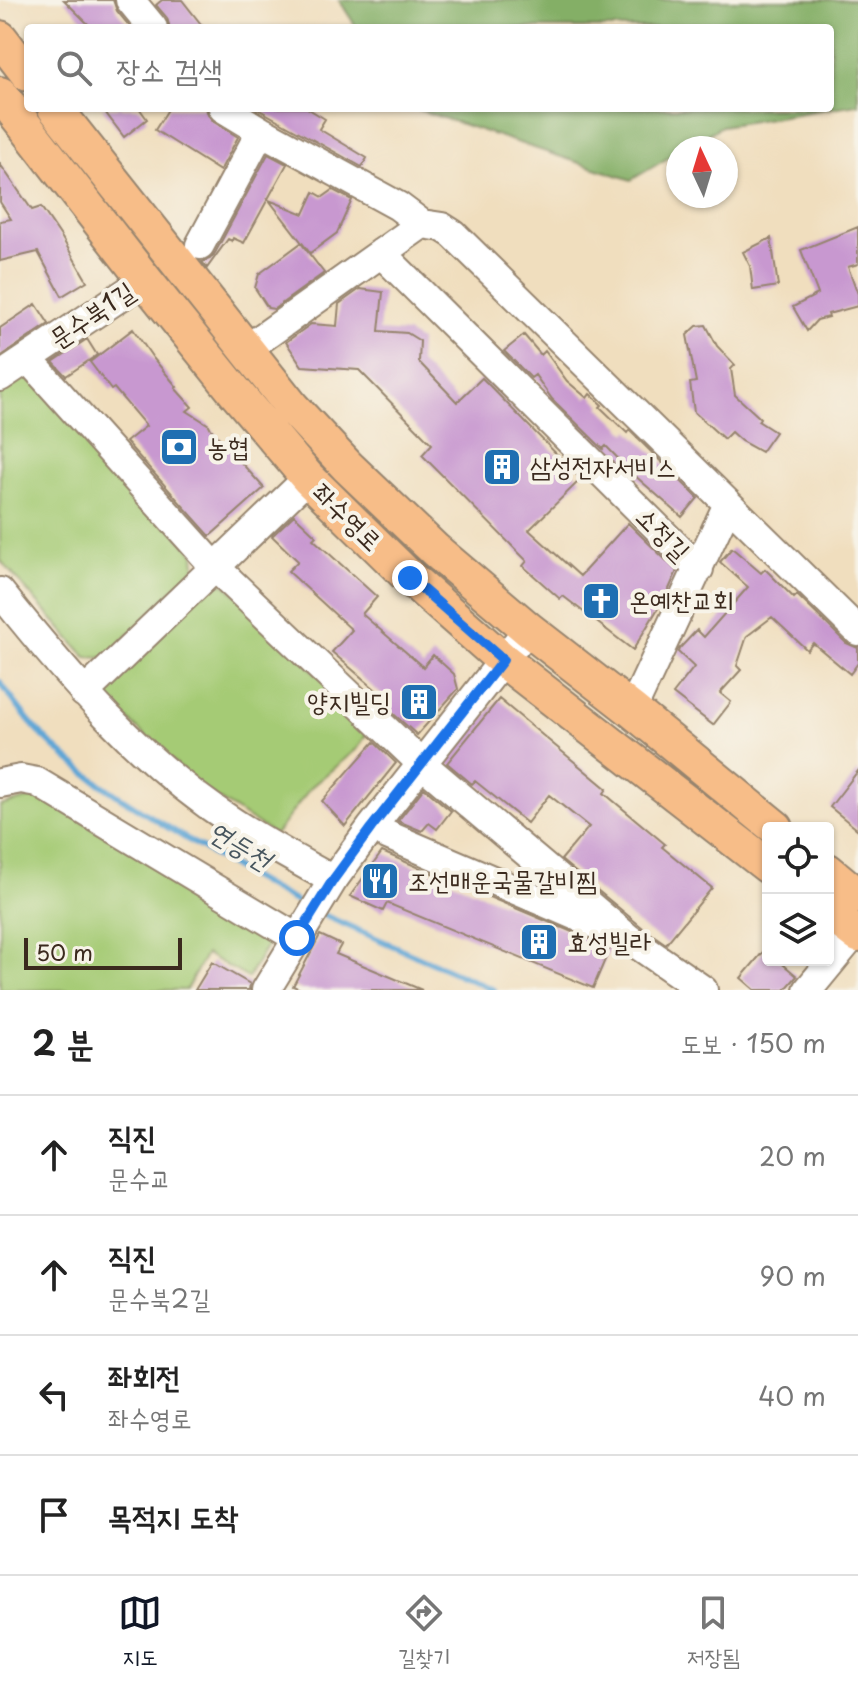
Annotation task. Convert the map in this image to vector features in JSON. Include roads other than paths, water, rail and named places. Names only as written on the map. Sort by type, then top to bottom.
[{"type":"main road","points":[[0,38],[24,69]]},
{"type":"main road","name":"좌수영로","points":[[0,94],[145,280],[308,478],[410,578],[503,660],[762,861]]},
{"type":"main road","name":"좌수영로","points":[[58,112],[245,350],[347,466],[435,550],[528,629],[769,822]]},
{"type":"main road","points":[[410,578],[435,550]]},
{"type":"main road","points":[[834,876],[858,896]]},
{"type":"main road","points":[[834,917],[856,934]]},
{"type":"street","points":[[130,0],[150,24]]},
{"type":"street","points":[[230,112],[398,206],[422,224],[442,227],[453,234],[858,631]]},
{"type":"street","points":[[200,245],[261,131]]},
{"type":"street","points":[[245,350],[422,224]]},
{"type":"street","name":"소정길","points":[[381,253],[699,569],[632,710]]},
{"type":"street","name":"문수북1길","points":[[0,377],[145,280]]},
{"type":"street","points":[[28,359],[215,567],[422,764],[628,938],[703,990]]},
{"type":"street","points":[[84,693],[308,478]]},
{"type":"street","points":[[699,569],[728,504]]},
{"type":"street","points":[[0,592],[84,693],[153,761],[233,823],[330,885]]},
{"type":"street","points":[[270,989],[330,885],[371,828],[528,629]]},
{"type":"street","points":[[0,783],[21,779],[37,782],[297,938]]},
{"type":"street","points":[[371,828],[628,938]]},
{"type":"street","points":[[808,990],[856,934]]},
{"type":"waterway","name":"연등천","points":[[0,682],[42,735],[94,779],[190,841],[307,907]]},
{"type":"waterway","name":"연등천","points":[[321,914],[494,990]]},
{"type":"place","name":"농협","points":[[179,447]]},
{"type":"place","name":"삼성전자서비스","points":[[502,467]]},
{"type":"place","name":"온예찬교회","points":[[601,601]]},
{"type":"place","name":"양지빌딩","points":[[419,702]]},
{"type":"place","name":"조선매운국물갈비찜","points":[[380,881]]},
{"type":"place","name":"효성빌라","points":[[539,942]]}]
